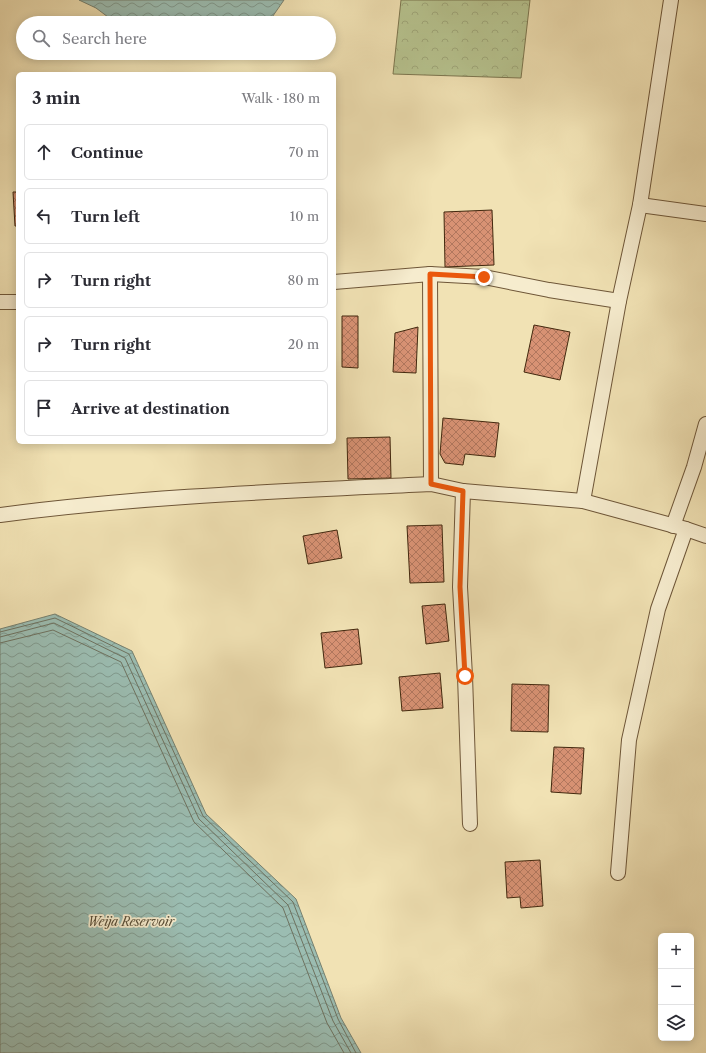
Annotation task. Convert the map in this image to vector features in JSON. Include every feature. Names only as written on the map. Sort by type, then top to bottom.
[{"type":"street","points":[[583,501],[619,301],[640,205],[671,0]]},
{"type":"street","points":[[640,205],[706,214]]},
{"type":"street","points":[[336,282],[430,274],[484,277],[549,290],[619,301]]},
{"type":"street","points":[[430,274],[431,484]]},
{"type":"street","points":[[0,302],[16,302]]},
{"type":"street","points":[[618,873],[629,740],[658,609],[706,424]]},
{"type":"street","points":[[0,515],[183,497],[431,484],[463,491],[583,501],[706,536]]},
{"type":"street","points":[[463,491],[460,587],[465,676],[470,824]]},
{"type":"green space","points":[[401,0],[530,0],[521,78],[393,74]]},
{"type":"water","points":[[79,0],[284,0],[273,16],[107,16],[96,8]]},
{"type":"water","name":"Weija Reservoir","points":[[55,614],[132,651],[206,814],[296,899],[341,1018],[361,1053],[0,1053],[0,629]]},
{"type":"building","points":[[13,192],[16,192],[15,226]]},
{"type":"building","points":[[492,210],[494,265],[445,267],[444,212]]},
{"type":"building","points":[[342,316],[358,316],[358,368],[342,367]]},
{"type":"building","points":[[534,325],[570,332],[560,380],[524,372]]},
{"type":"building","points":[[418,327],[416,373],[393,372],[395,333]]},
{"type":"building","points":[[443,418],[499,423],[495,457],[465,454],[463,465],[445,463],[440,454]]},
{"type":"building","points":[[390,437],[391,478],[348,479],[347,438]]},
{"type":"building","points":[[442,525],[444,582],[410,583],[407,526]]},
{"type":"building","points":[[337,530],[342,558],[308,564],[303,536]]},
{"type":"building","points":[[445,604],[449,641],[426,644],[422,606]]},
{"type":"building","points":[[358,629],[362,664],[325,668],[321,633]]},
{"type":"building","points":[[440,673],[443,708],[402,711],[399,677]]},
{"type":"building","points":[[512,684],[549,685],[548,732],[511,731]]},
{"type":"building","points":[[554,747],[584,748],[581,794],[551,792]]},
{"type":"building","points":[[540,860],[543,906],[521,908],[520,897],[507,898],[505,862]]},
{"type":"route","points":[[465,676],[460,587],[463,491],[431,484],[430,274],[484,277]]}]
